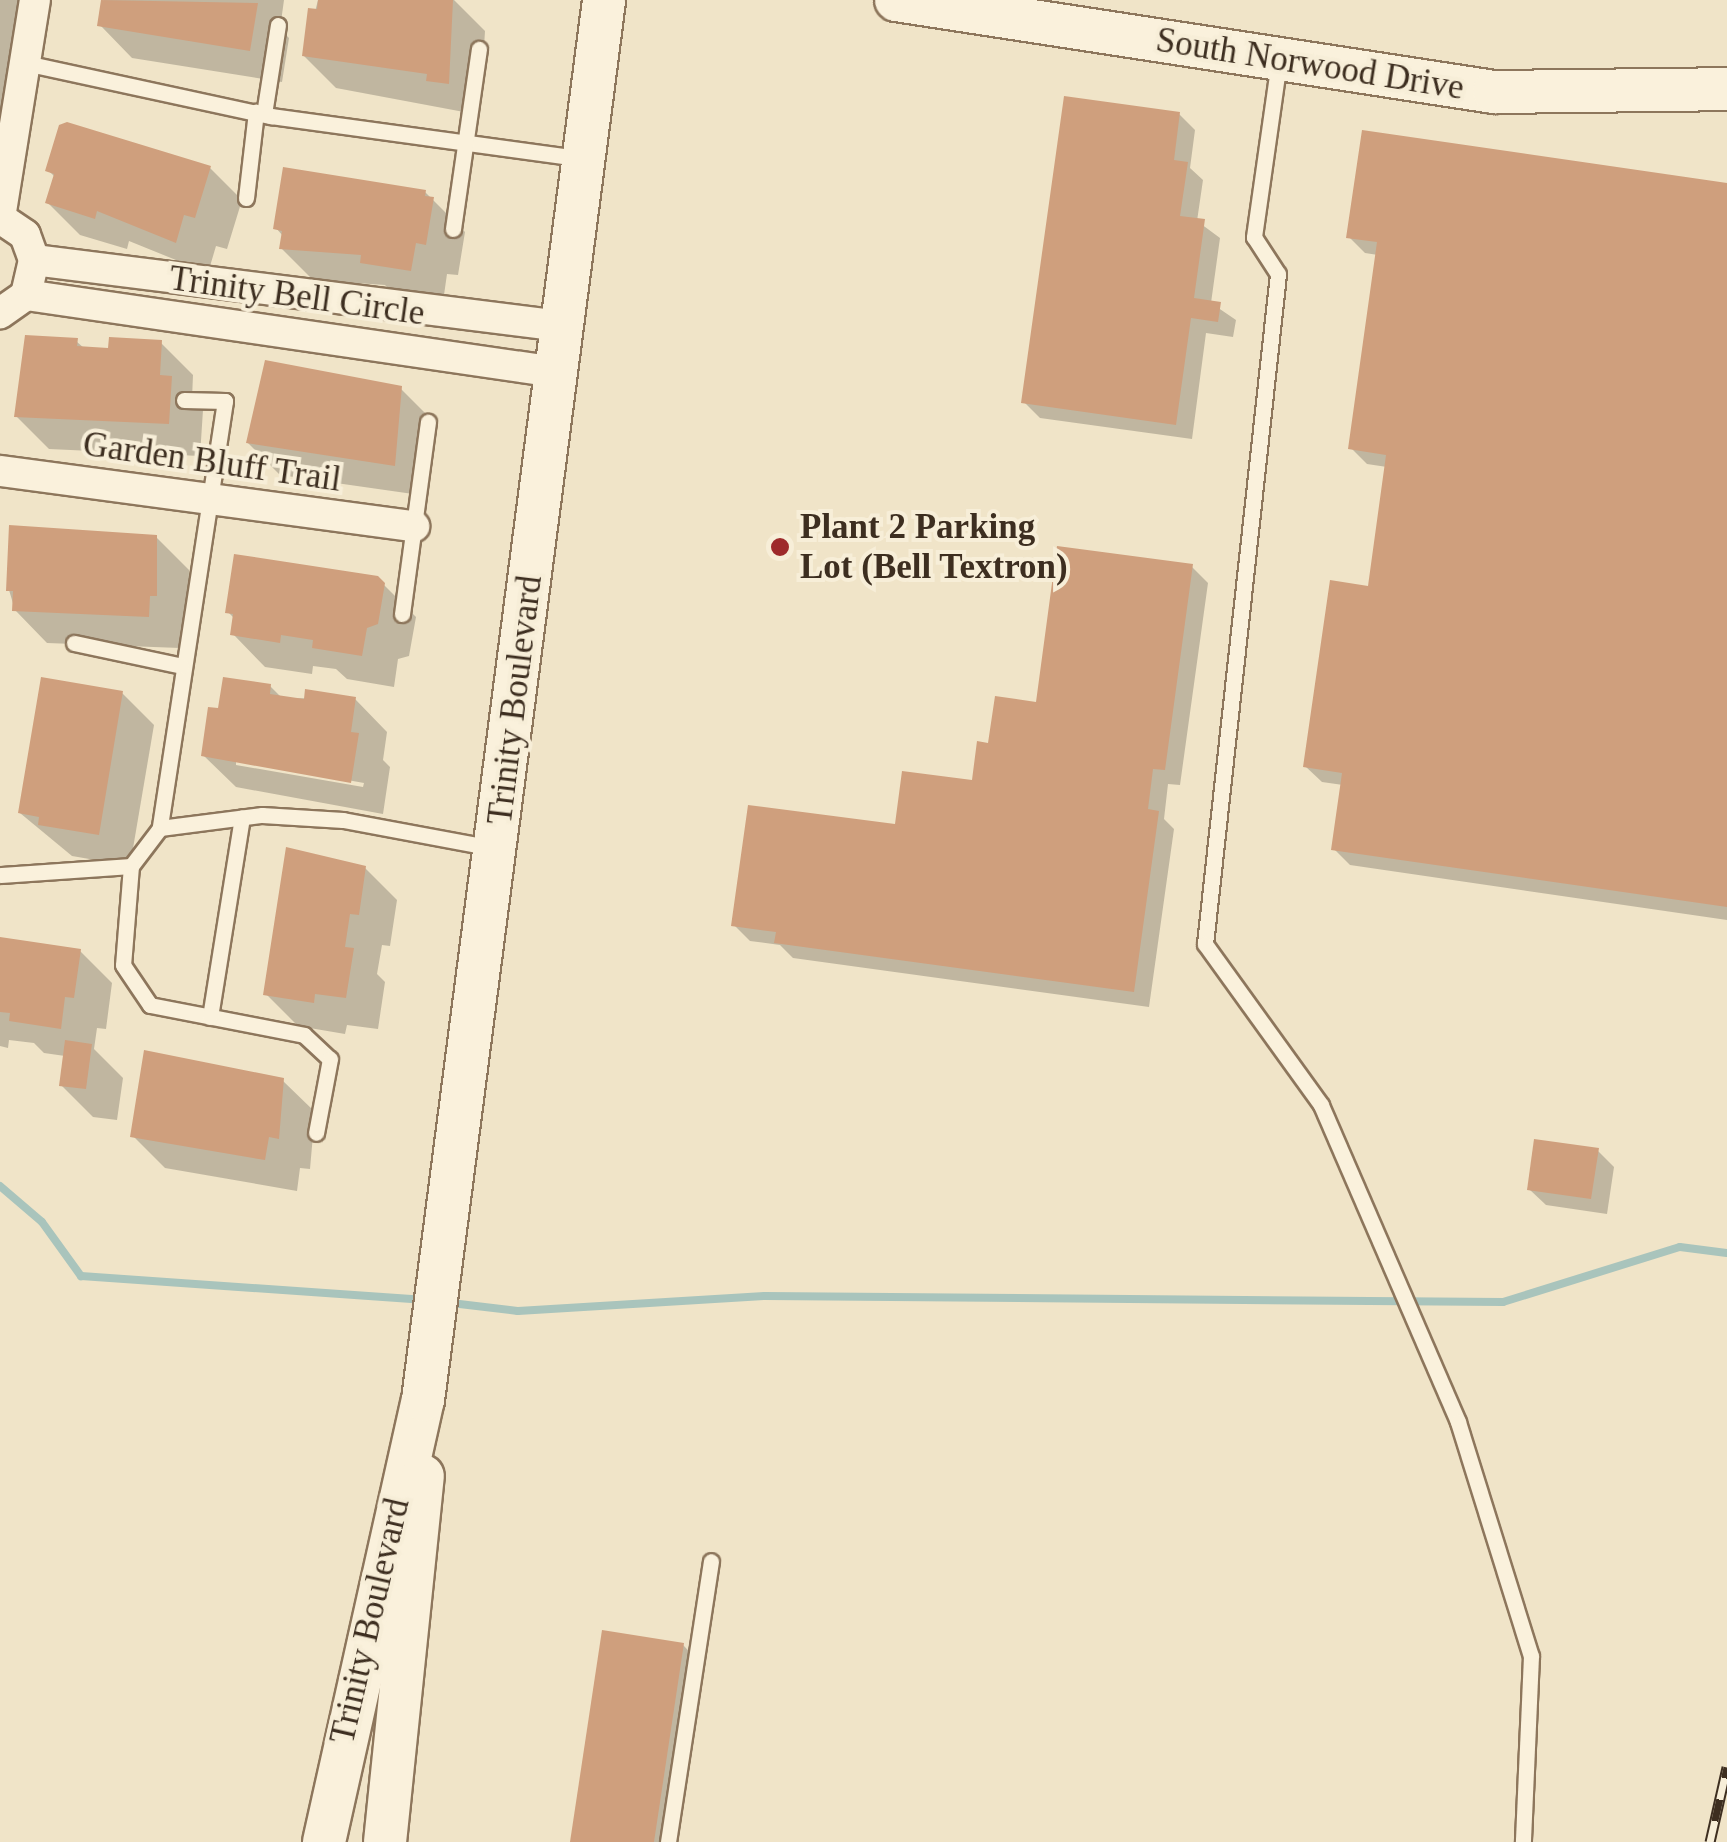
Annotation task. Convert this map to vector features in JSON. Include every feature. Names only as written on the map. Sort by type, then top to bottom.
[{"type":"main road","name":"Trinity Boulevard","points":[[324,1842],[423,1400],[604,0]]},
{"type":"main road","name":"South Norwood Drive","points":[[896,0],[1494,92],[1727,89]]},
{"type":"main road","name":"Trinity Boulevard","points":[[385,1842],[422,1502],[423,1400]]},
{"type":"street","points":[[0,314],[26,295],[34,260],[25,235],[0,218],[6,141],[35,0]]},
{"type":"street","name":"Trinity Bell Circle","points":[[34,260],[562,326]]},
{"type":"street","name":"Trinity Bell Circle","points":[[26,295],[556,372]]},
{"type":"street","name":"Garden Bluff Trail","points":[[0,472],[414,526]]},
{"type":"lane","points":[[246,198],[278,25]]},
{"type":"lane","points":[[453,229],[479,49]]},
{"type":"lane","points":[[1279,59],[1254,237],[1278,274],[1205,944],[1321,1105],[1458,1422],[1531,1656],[1529,1803],[1522,1842]]},
{"type":"lane","points":[[25,63],[260,113],[584,160]]},
{"type":"lane","points":[[184,400],[225,401],[205,499],[160,828],[131,866],[123,965],[150,1005],[304,1035],[330,1059],[316,1133]]},
{"type":"lane","points":[[402,614],[428,422]]},
{"type":"lane","points":[[74,643],[182,666]]},
{"type":"lane","points":[[210,1017],[242,818]]},
{"type":"lane","points":[[160,828],[242,818],[343,820],[496,849]]},
{"type":"lane","points":[[0,874],[131,866]]},
{"type":"lane","points":[[668,1842],[712,1561]]},
{"type":"building","points":[[101,0],[258,3],[250,51],[97,26]]},
{"type":"building","points":[[318,0],[453,0],[449,84],[426,81],[427,74],[302,56],[308,8],[317,9]]},
{"type":"building","points":[[1064,96],[1180,112],[1174,160],[1188,162],[1180,216],[1205,219],[1194,298],[1221,302],[1218,322],[1191,318],[1176,425],[1021,403]]},
{"type":"building","points":[[67,122],[211,166],[195,218],[184,215],[176,243],[97,211],[95,219],[45,203],[54,174],[45,171],[59,125]]},
{"type":"building","points":[[1362,130],[1727,183],[1727,907],[1331,850],[1342,773],[1303,767],[1330,580],[1368,586],[1386,455],[1348,449],[1377,242],[1346,238]]},
{"type":"building","points":[[283,167],[426,190],[425,196],[434,197],[426,245],[416,243],[411,271],[360,263],[361,255],[279,249],[282,231],[273,229]]},
{"type":"building","points":[[25,335],[78,338],[77,346],[108,348],[109,337],[162,340],[160,375],[172,376],[169,424],[14,417]]},
{"type":"building","points":[[265,360],[402,386],[395,466],[246,443]]},
{"type":"building","points":[[9,525],[157,535],[157,596],[150,596],[149,617],[12,611],[13,591],[6,591]]},
{"type":"building","points":[[1057,546],[1193,564],[1165,770],[1153,769],[1148,809],[1159,811],[1134,992],[774,943],[776,932],[731,926],[748,805],[895,824],[902,771],[972,780],[977,741],[988,743],[995,696],[1036,702]]},
{"type":"building","points":[[234,554],[378,576],[385,583],[378,624],[367,628],[362,656],[312,648],[313,640],[281,635],[280,643],[230,635],[233,614],[225,613]]},
{"type":"building","points":[[41,677],[123,691],[99,835],[38,825],[39,817],[18,813]]},
{"type":"building","points":[[223,677],[271,684],[270,694],[304,699],[305,689],[356,697],[351,732],[359,733],[351,783],[201,756],[208,707],[218,708]]},
{"type":"building","points":[[286,847],[366,866],[359,915],[350,914],[345,947],[354,948],[346,998],[315,994],[314,1003],[263,995]]},
{"type":"building","points":[[0,937],[81,949],[74,998],[65,997],[61,1029],[9,1021],[10,1013],[0,1012]]},
{"type":"building","points":[[65,1040],[92,1044],[86,1089],[59,1086]]},
{"type":"building","points":[[144,1050],[284,1078],[279,1139],[269,1137],[265,1160],[130,1137]]},
{"type":"building","points":[[1534,1139],[1599,1148],[1591,1199],[1527,1190]]},
{"type":"building","points":[[602,1630],[684,1643],[654,1842],[570,1842]]},
{"type":"waterway","points":[[0,1186],[42,1222],[81,1276],[422,1300]]},
{"type":"waterway","points":[[451,1303],[518,1311],[765,1296],[1503,1302],[1680,1247],[1727,1253]]},
{"type":"railway","points":[[1710,1842],[1727,1767]]},
{"type":"place","name":"Plant 2 Parking Lot (Bell Textron)","points":[[780,547]]}]
